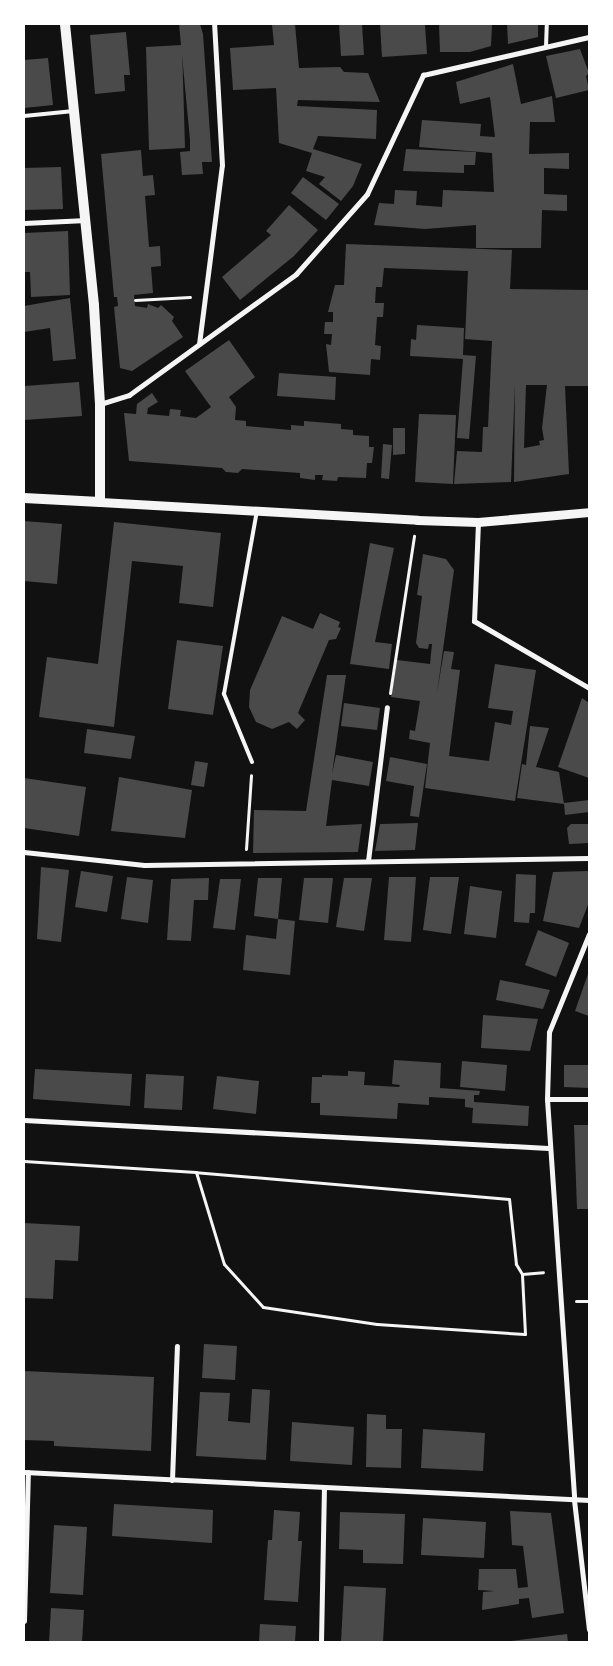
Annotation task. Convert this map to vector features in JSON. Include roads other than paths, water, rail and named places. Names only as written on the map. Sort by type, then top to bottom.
[{"type":"main road","points":[[24,498],[100,502],[100,404],[88,220],[65,24]]},
{"type":"street","points":[[199,344],[222,165],[214,24]]},
{"type":"street","points":[[100,404],[129,395],[296,274],[367,194],[423,75],[589,37]]},
{"type":"street","points":[[24,223],[88,220]]},
{"type":"street","points":[[100,502],[478,522],[589,512]]},
{"type":"street","points":[[478,522],[474,621],[589,688]]},
{"type":"street","points":[[368,862],[387,707]]},
{"type":"street","points":[[24,852],[144,865],[589,858]]},
{"type":"street","points":[[589,934],[549,1032],[546,1099],[574,1500],[589,1630]]},
{"type":"street","points":[[546,1099],[589,1099]]},
{"type":"street","points":[[24,1120],[548,1148]]},
{"type":"street","points":[[172,1480],[178,1346]]},
{"type":"street","points":[[24,1622],[26,1472],[324,1489],[589,1500]]},
{"type":"street","points":[[321,1642],[324,1489]]},
{"type":"lane","points":[[546,47],[547,24]]},
{"type":"lane","points":[[24,116],[76,111]]},
{"type":"lane","points":[[252,762],[224,694],[257,511]]}]
